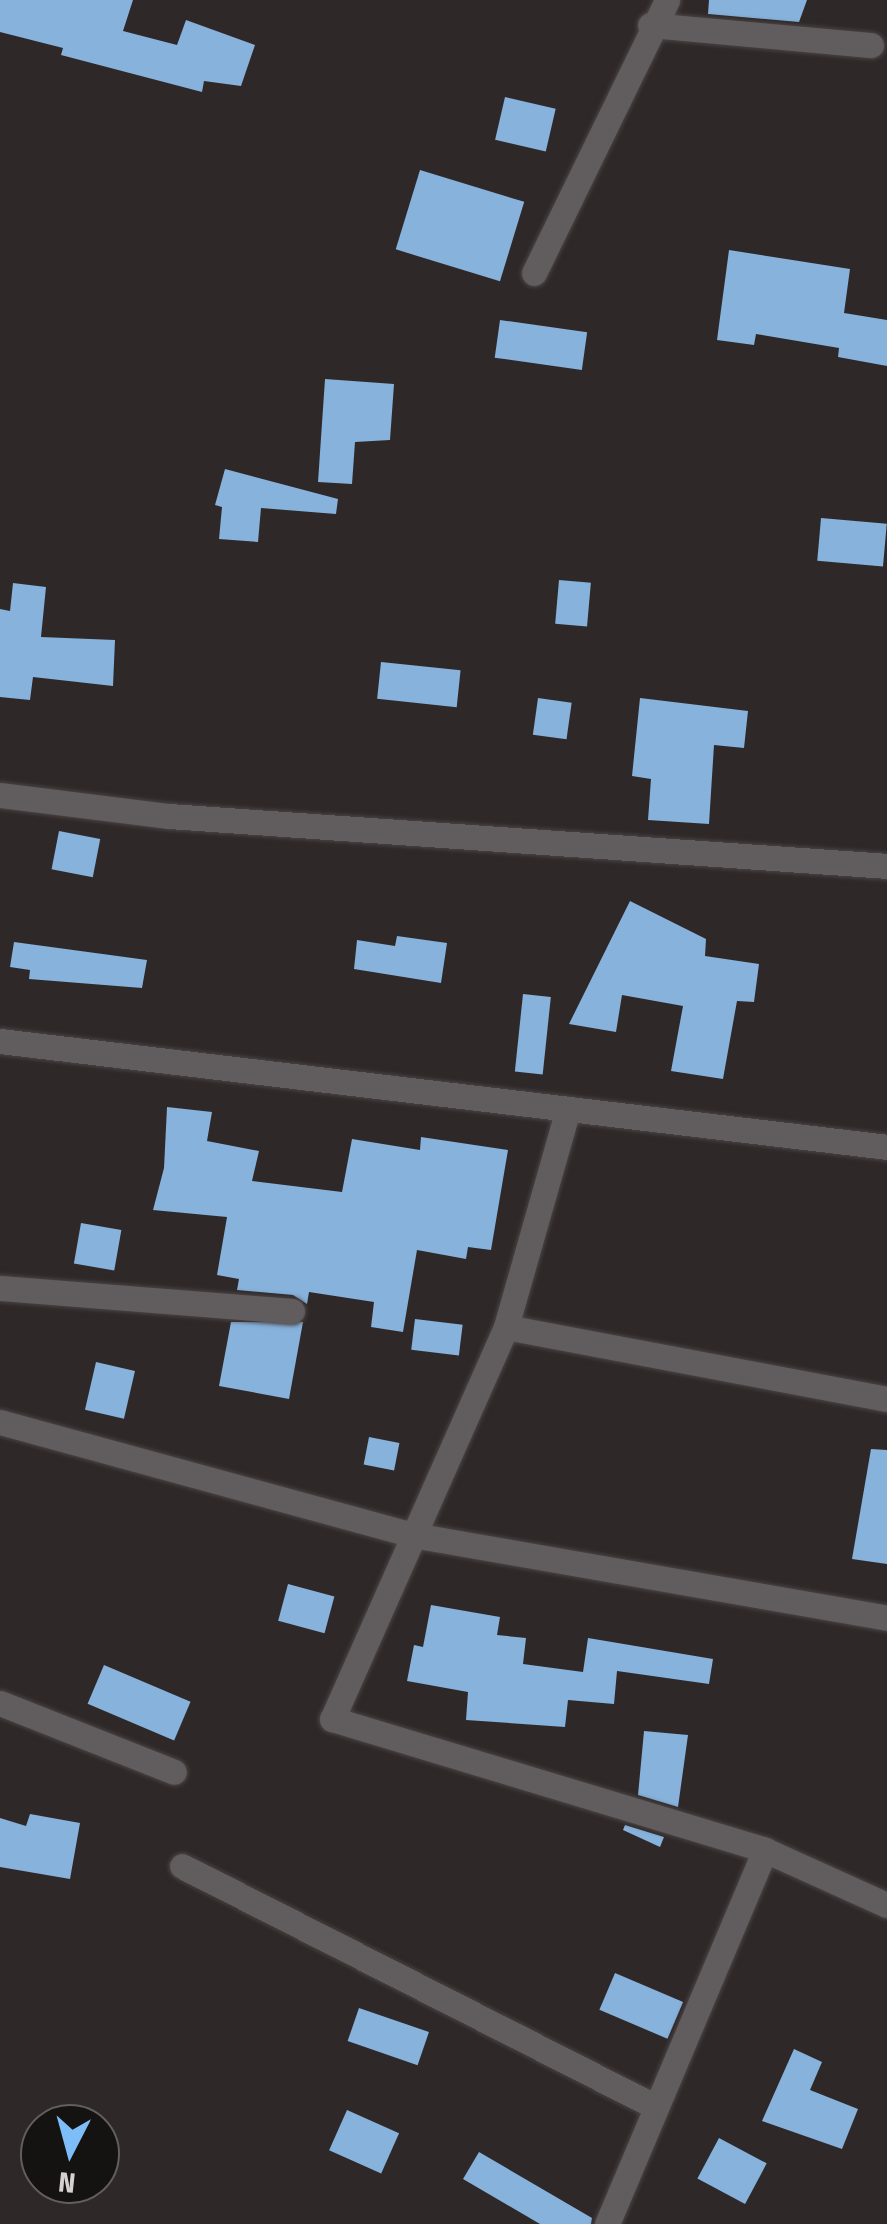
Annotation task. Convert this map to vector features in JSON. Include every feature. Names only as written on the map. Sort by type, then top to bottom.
[{"type":"street","points":[[534,273],[650,25],[667,0]]},
{"type":"street","points":[[650,25],[871,45]]},
{"type":"street","points":[[0,795],[169,816],[887,866]]},
{"type":"street","points":[[0,1041],[887,1147]]},
{"type":"street","points":[[568,1109],[506,1327],[332,1719],[764,1850],[887,1905]]},
{"type":"street","points":[[0,1288],[292,1311]]},
{"type":"street","points":[[506,1327],[887,1399]]},
{"type":"street","points":[[0,1422],[413,1535],[887,1618]]},
{"type":"street","points":[[0,1703],[174,1772]]},
{"type":"street","points":[[607,2224],[764,1850]]},
{"type":"street","points":[[182,1866],[656,2107]]},
{"type":"building","points":[[0,0],[133,0],[123,31],[177,45],[186,20],[255,45],[241,86],[204,81],[202,92],[61,55],[63,48],[0,32]]},
{"type":"building","points":[[709,0],[807,0],[799,22],[708,14]]},
{"type":"building","points":[[505,97],[556,109],[546,152],[495,140]]},
{"type":"building","points":[[420,170],[524,202],[500,281],[396,249]]},
{"type":"building","points":[[729,250],[850,269],[844,313],[887,320],[887,366],[838,357],[839,348],[756,334],[754,345],[717,340]]},
{"type":"building","points":[[500,320],[587,332],[582,370],[495,358]]},
{"type":"building","points":[[325,379],[394,384],[390,440],[355,442],[352,484],[318,482]]},
{"type":"building","points":[[225,469],[338,499],[336,514],[261,508],[258,542],[219,539],[222,507],[215,505]]},
{"type":"building","points":[[821,518],[887,524],[883,567],[817,561]]},
{"type":"building","points":[[559,580],[591,583],[587,627],[555,624]]},
{"type":"building","points":[[13,583],[46,587],[41,637],[115,640],[113,686],[33,677],[30,700],[0,697],[0,609],[10,611]]},
{"type":"building","points":[[381,662],[461,670],[457,707],[377,699]]},
{"type":"building","points":[[538,698],[572,703],[567,739],[533,735]]},
{"type":"building","points":[[640,698],[748,711],[744,748],[714,745],[709,824],[648,820],[651,779],[632,776]]},
{"type":"building","points":[[59,831],[100,839],[93,877],[52,869]]},
{"type":"building","points":[[630,901],[706,939],[705,956],[759,964],[754,1002],[737,1001],[723,1079],[671,1071],[683,1006],[622,995],[616,1032],[569,1024]]},
{"type":"building","points":[[397,936],[447,943],[441,983],[354,969],[357,940],[395,946]]},
{"type":"building","points":[[14,942],[147,960],[142,988],[29,979],[30,970],[10,967]]},
{"type":"building","points":[[523,994],[551,997],[543,1074],[515,1072]]},
{"type":"building","points":[[167,1107],[212,1112],[207,1141],[259,1151],[252,1181],[342,1192],[352,1139],[420,1150],[421,1137],[508,1150],[491,1250],[468,1247],[466,1259],[417,1250],[403,1332],[371,1327],[374,1302],[309,1292],[307,1304],[293,1295],[237,1290],[239,1279],[217,1275],[227,1217],[153,1210],[164,1168]]},
{"type":"building","points":[[81,1223],[121,1230],[114,1270],[74,1263]]},
{"type":"building","points":[[415,1319],[463,1325],[459,1356],[411,1350]]},
{"type":"building","points":[[231,1322],[303,1322],[289,1399],[219,1386]]},
{"type":"building","points":[[96,1362],[135,1371],[124,1419],[85,1410]]},
{"type":"building","points":[[369,1437],[399,1443],[394,1470],[364,1464]]},
{"type":"building","points":[[871,1449],[887,1450],[887,1564],[852,1559]]},
{"type":"building","points":[[288,1584],[334,1596],[325,1633],[278,1621]]},
{"type":"building","points":[[431,1605],[500,1617],[497,1635],[526,1638],[523,1664],[583,1672],[588,1638],[713,1659],[709,1684],[617,1671],[614,1704],[568,1700],[565,1727],[466,1720],[468,1692],[407,1681],[414,1645],[423,1647]]},
{"type":"building","points":[[104,1665],[191,1702],[174,1740],[88,1704]]},
{"type":"building","points":[[644,1731],[688,1735],[678,1807],[638,1795]]},
{"type":"building","points":[[30,1814],[80,1823],[70,1879],[0,1867],[0,1818],[26,1826]]},
{"type":"building","points":[[625,1825],[664,1837],[660,1847],[623,1830]]},
{"type":"building","points":[[615,1973],[683,2002],[667,2039],[599,2010]]},
{"type":"building","points":[[359,2008],[429,2032],[418,2065],[348,2041]]},
{"type":"building","points":[[794,2049],[822,2062],[810,2090],[858,2109],[842,2149],[762,2121]]},
{"type":"building","points":[[347,2110],[399,2133],[381,2173],[329,2150]]},
{"type":"building","points":[[719,2138],[767,2163],[745,2204],[697,2179]]},
{"type":"building","points":[[479,2152],[592,2218],[591,2224],[540,2224],[463,2179]]}]
